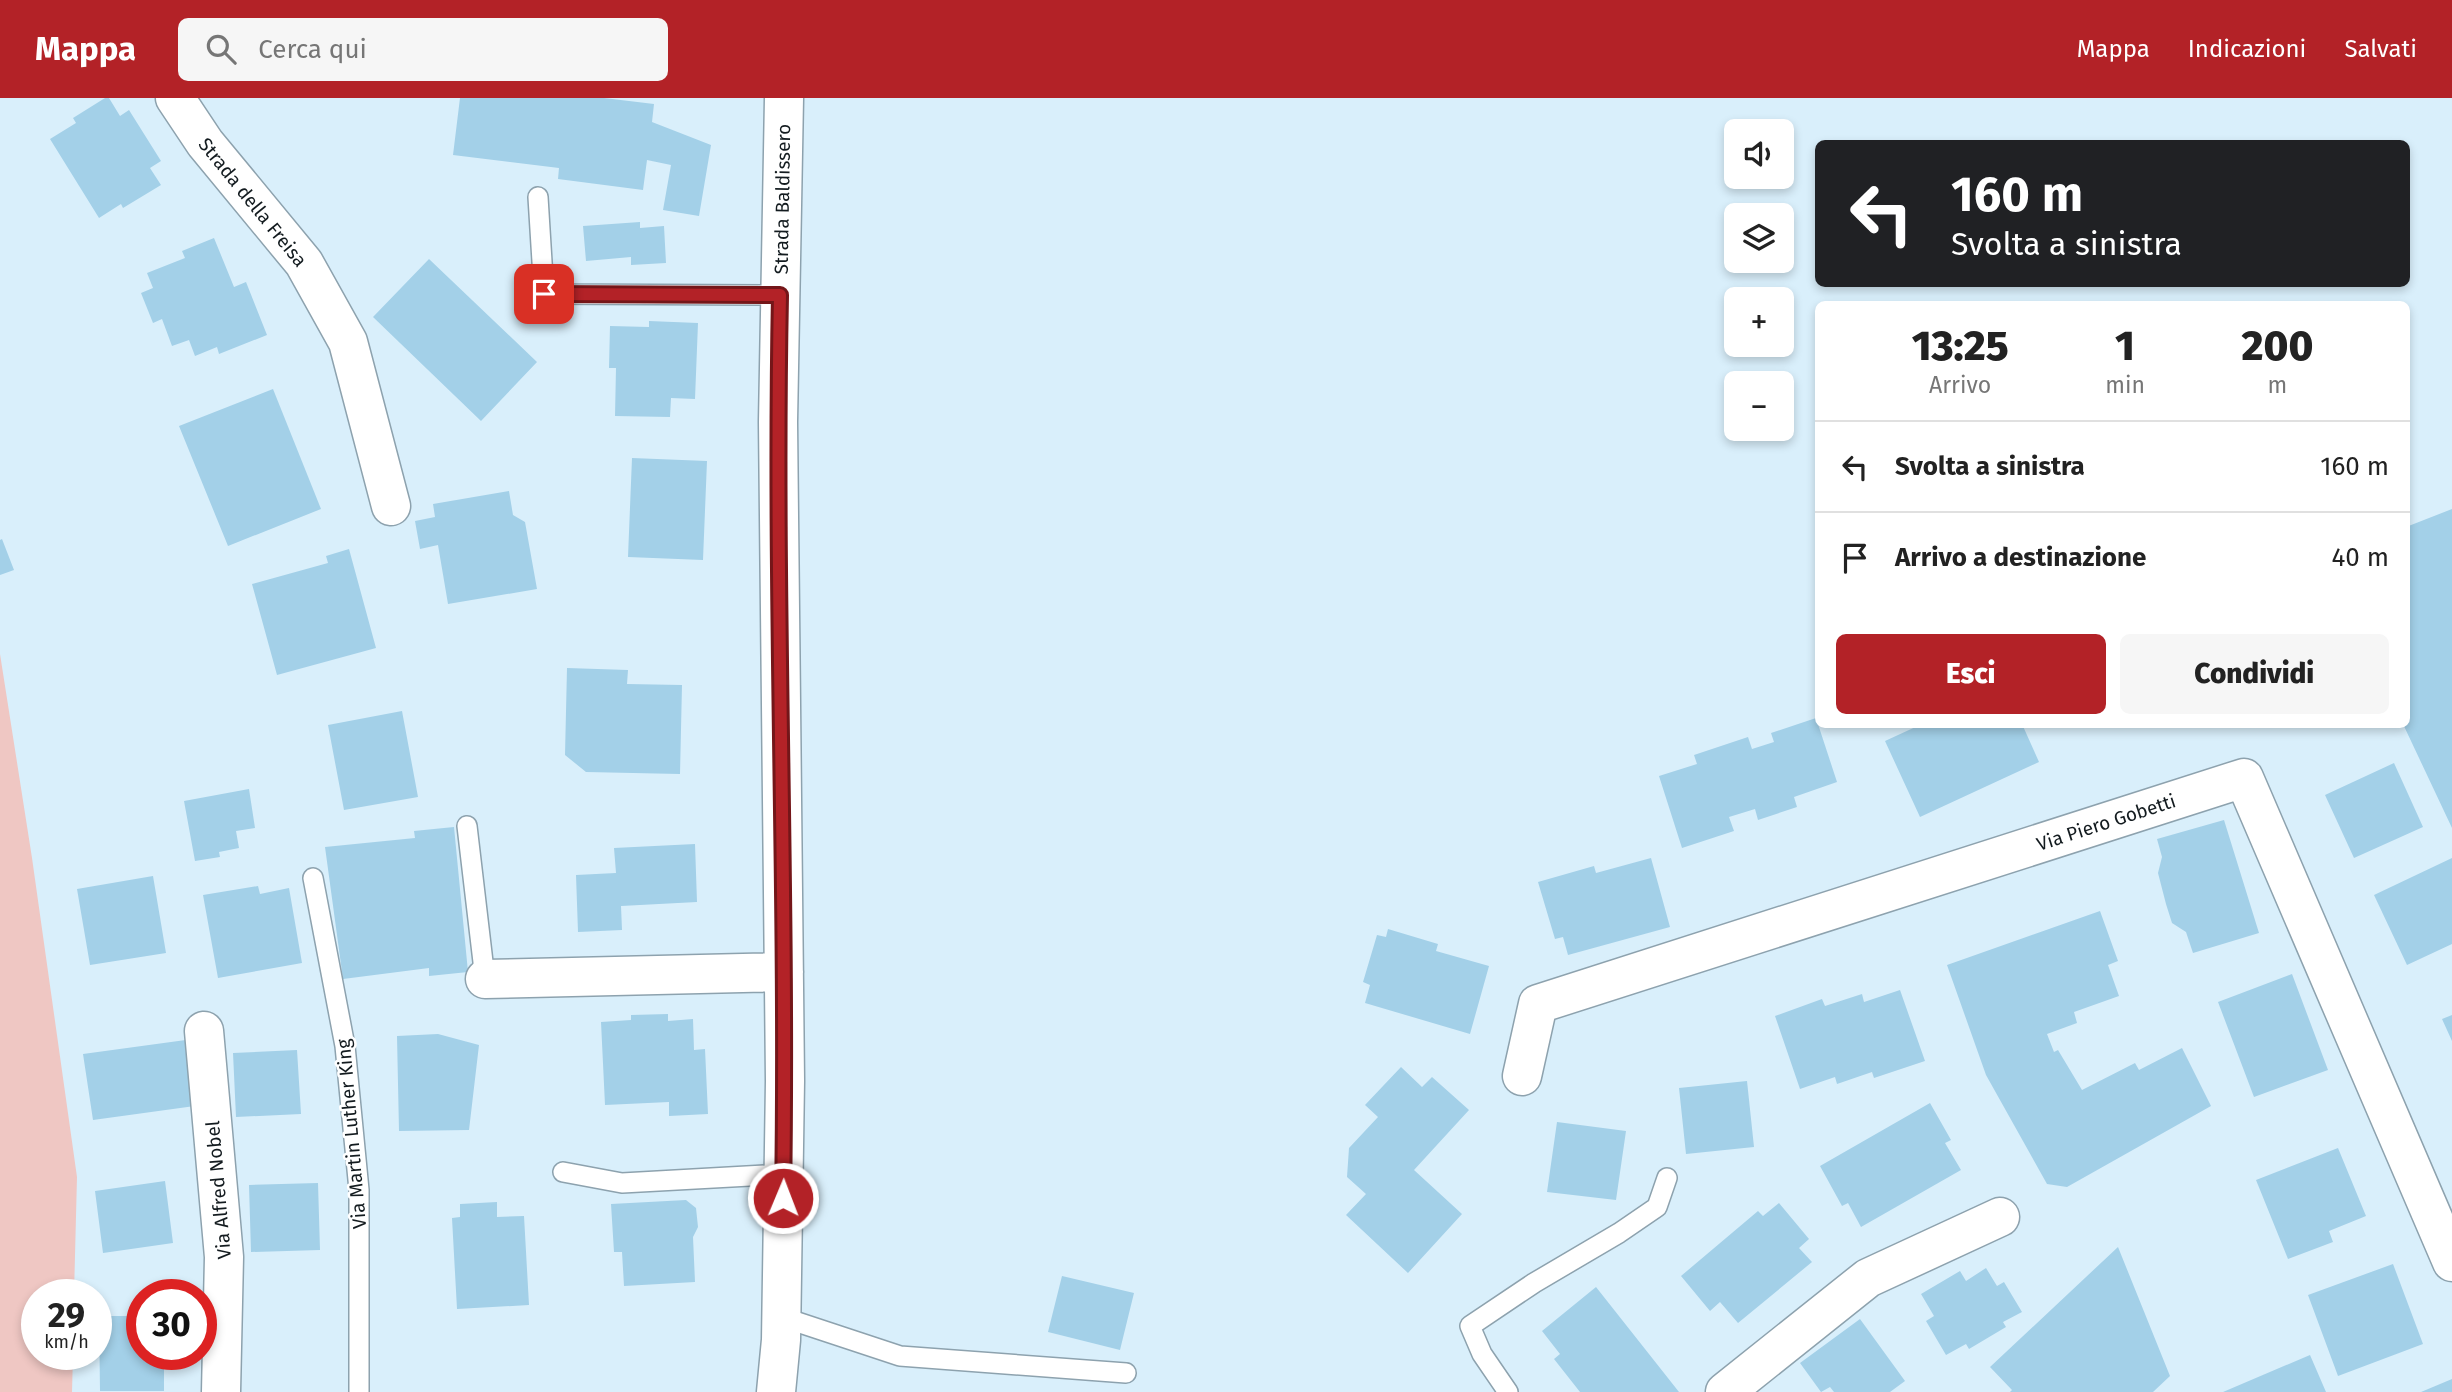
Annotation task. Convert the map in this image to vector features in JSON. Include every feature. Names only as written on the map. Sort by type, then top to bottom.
[{"type":"street","name":"Strada della Freisa","points":[[175,98],[205,143],[304,263],[348,342],[391,506]]},
{"type":"street","name":"Strada Baldissero","points":[[776,1392],[782,1317],[784,1174],[778,422],[780,99]]},
{"type":"street","name":"Via Piero Gobetti","points":[[1522,1076],[1538,1004],[2244,778],[2452,1262]]},
{"type":"street","points":[[485,979],[784,972]]},
{"type":"street","name":"Via Alfred Nobel","points":[[204,1031],[224,1257],[222,1392]]},
{"type":"street","points":[[1725,1392],[1868,1279],[2000,1217]]},
{"type":"lane","points":[[538,197],[544,294],[780,295]]},
{"type":"lane","points":[[467,826],[485,979]]},
{"type":"lane","name":"Via Martin Luther King","points":[[313,878],[345,1046],[359,1190],[359,1392]]},
{"type":"lane","points":[[563,1172],[622,1183],[784,1174]]},
{"type":"lane","points":[[1508,1392],[1482,1354],[1470,1326],[1657,1207],[1667,1178]]},
{"type":"lane","points":[[782,1317],[900,1356],[1126,1373]]},
{"type":"shaded area","points":[[0,654],[77,1177],[74,1279],[21,1279],[21,1370],[73,1370],[72,1392],[0,1392]]},
{"type":"building","points":[[109,98],[120,116],[129,110],[161,161],[150,168],[161,185],[123,208],[121,204],[99,218],[50,139],[76,123],[73,118]]},
{"type":"building","points":[[460,98],[604,98],[654,104],[652,122],[711,145],[699,216],[663,210],[671,165],[647,160],[643,190],[558,179],[559,168],[453,155]]},
{"type":"building","points":[[640,222],[640,228],[664,226],[666,263],[631,265],[631,257],[586,261],[583,226]]},
{"type":"building","points":[[214,238],[234,287],[246,282],[267,335],[219,354],[217,347],[195,356],[189,340],[172,346],[162,319],[153,323],[141,293],[153,288],[147,273],[185,258],[182,251]]},
{"type":"building","points":[[429,259],[537,362],[481,421],[373,317]]},
{"type":"building","points":[[649,321],[698,323],[695,399],[671,398],[670,417],[615,416],[616,368],[609,368],[610,326],[649,327]]},
{"type":"building","points":[[273,389],[321,509],[228,546],[179,426]]},
{"type":"building","points":[[632,458],[707,461],[703,560],[628,557]]},
{"type":"building","points":[[509,491],[513,515],[525,522],[537,589],[448,604],[438,545],[420,549],[415,521],[435,517],[433,504]]},
{"type":"building","points":[[2452,509],[2452,828],[2405,728],[2410,728],[2410,525]]},
{"type":"building","points":[[2,539],[14,570],[0,575],[0,540]]},
{"type":"building","points":[[349,549],[376,648],[277,675],[252,584],[328,563],[326,556]]},
{"type":"building","points":[[567,668],[628,670],[627,684],[682,685],[680,774],[586,772],[565,755]]},
{"type":"building","points":[[402,711],[418,797],[344,810],[328,725]]},
{"type":"building","points":[[1815,718],[1815,728],[1819,728],[1837,782],[1794,797],[1797,807],[1758,820],[1755,809],[1729,817],[1734,831],[1682,848],[1659,776],[1697,764],[1694,755],[1748,737],[1752,749],[1774,742],[1771,733]]},
{"type":"building","points":[[1913,728],[2024,728],[2039,762],[1920,817],[1885,741]]},
{"type":"building","points":[[2394,763],[2423,827],[2354,858],[2325,795]]},
{"type":"building","points":[[249,789],[255,828],[236,831],[239,848],[219,852],[220,857],[195,861],[184,801]]},
{"type":"building","points":[[2224,820],[2259,933],[2193,953],[2186,932],[2172,923],[2166,904],[2158,873],[2162,857],[2157,839]]},
{"type":"building","points":[[454,827],[468,972],[429,976],[429,968],[343,979],[325,847],[415,838],[414,831]]},
{"type":"building","points":[[695,844],[697,902],[621,906],[622,930],[578,932],[576,875],[616,873],[614,848]]},
{"type":"building","points":[[1651,858],[1670,927],[1568,955],[1563,937],[1555,939],[1538,882],[1594,866],[1596,873]]},
{"type":"building","points":[[2452,858],[2452,944],[2407,965],[2374,895]]},
{"type":"building","points":[[153,876],[166,953],[90,965],[77,889]]},
{"type":"building","points":[[258,886],[260,894],[289,888],[302,963],[218,978],[203,895]]},
{"type":"building","points":[[2100,911],[2118,961],[2108,965],[2119,996],[2074,1012],[2077,1023],[2047,1034],[2054,1052],[2058,1050],[2082,1090],[2135,1063],[2139,1070],[2182,1048],[2211,1106],[2067,1187],[2047,1184],[1986,1075],[1947,965]]},
{"type":"building","points":[[1388,929],[1438,944],[1436,951],[1489,966],[1470,1034],[1365,1003],[1370,985],[1363,982],[1377,935],[1386,937]]},
{"type":"building","points":[[2292,974],[2328,1070],[2254,1097],[2218,1002]]},
{"type":"building","points":[[1900,990],[1925,1061],[1874,1078],[1872,1072],[1837,1084],[1835,1077],[1800,1089],[1775,1016],[1822,999],[1825,1006],[1862,994],[1864,1002]]},
{"type":"building","points":[[668,1014],[668,1021],[693,1019],[694,1050],[705,1049],[708,1114],[669,1116],[669,1102],[605,1105],[601,1022],[631,1020],[631,1015]]},
{"type":"building","points":[[2452,1015],[2452,1041],[2442,1019]]},
{"type":"building","points":[[438,1034],[479,1045],[469,1130],[399,1131],[397,1036]]},
{"type":"building","points":[[193,1039],[202,1105],[93,1120],[83,1054]]},
{"type":"building","points":[[297,1050],[301,1114],[236,1117],[233,1053]]},
{"type":"building","points":[[1401,1067],[1422,1087],[1432,1077],[1469,1110],[1414,1170],[1462,1214],[1408,1273],[1346,1215],[1366,1194],[1347,1177],[1349,1148],[1378,1117],[1365,1105]]},
{"type":"building","points":[[1747,1081],[1754,1147],[1686,1154],[1679,1088]]},
{"type":"building","points":[[1930,1103],[1951,1140],[1945,1143],[1961,1170],[1861,1227],[1848,1203],[1842,1206],[1820,1166]]},
{"type":"building","points":[[1557,1122],[1626,1131],[1616,1200],[1547,1192]]},
{"type":"building","points":[[2338,1148],[2366,1216],[2329,1231],[2333,1242],[2288,1259],[2256,1180]]},
{"type":"building","points":[[165,1181],[173,1243],[103,1253],[95,1191]]},
{"type":"building","points":[[318,1183],[320,1250],[251,1252],[249,1185]]},
{"type":"building","points":[[686,1200],[696,1208],[698,1227],[693,1237],[695,1282],[624,1286],[622,1252],[614,1252],[611,1204]]},
{"type":"building","points":[[497,1202],[497,1217],[524,1216],[529,1305],[457,1309],[452,1218],[460,1217],[460,1204]]},
{"type":"building","points":[[1779,1203],[1809,1239],[1799,1248],[1812,1262],[1738,1323],[1720,1302],[1710,1311],[1681,1276],[1758,1211],[1763,1216]]},
{"type":"building","points":[[2118,1247],[2170,1376],[2153,1392],[2010,1392],[2012,1390],[1990,1367]]},
{"type":"building","points":[[2393,1264],[2423,1344],[2338,1376],[2308,1295]]},
{"type":"building","points":[[1986,1268],[1997,1286],[2004,1282],[2022,1312],[2003,1322],[2006,1327],[1969,1349],[1966,1344],[1946,1355],[1926,1321],[1934,1316],[1921,1294],[1960,1271],[1966,1281]]},
{"type":"building","points":[[1062,1276],[1134,1293],[1120,1350],[1048,1332]]},
{"type":"building","points":[[1596,1287],[1679,1392],[1580,1392],[1554,1359],[1560,1354],[1542,1331]]},
{"type":"building","points":[[112,1316],[126,1316],[126,1370],[164,1370],[164,1391],[100,1391],[100,1370],[112,1370]]},
{"type":"building","points":[[1860,1319],[1905,1381],[1890,1392],[1834,1392],[1830,1387],[1821,1392],[1800,1363]]},
{"type":"building","points":[[2310,1355],[2326,1392],[2223,1392]]},
{"type":"building","points":[[2452,1379],[2452,1392],[2421,1392]]},
{"type":"route","points":[[544,294],[780,295],[778,422],[785,1081],[783,1198]]}]
